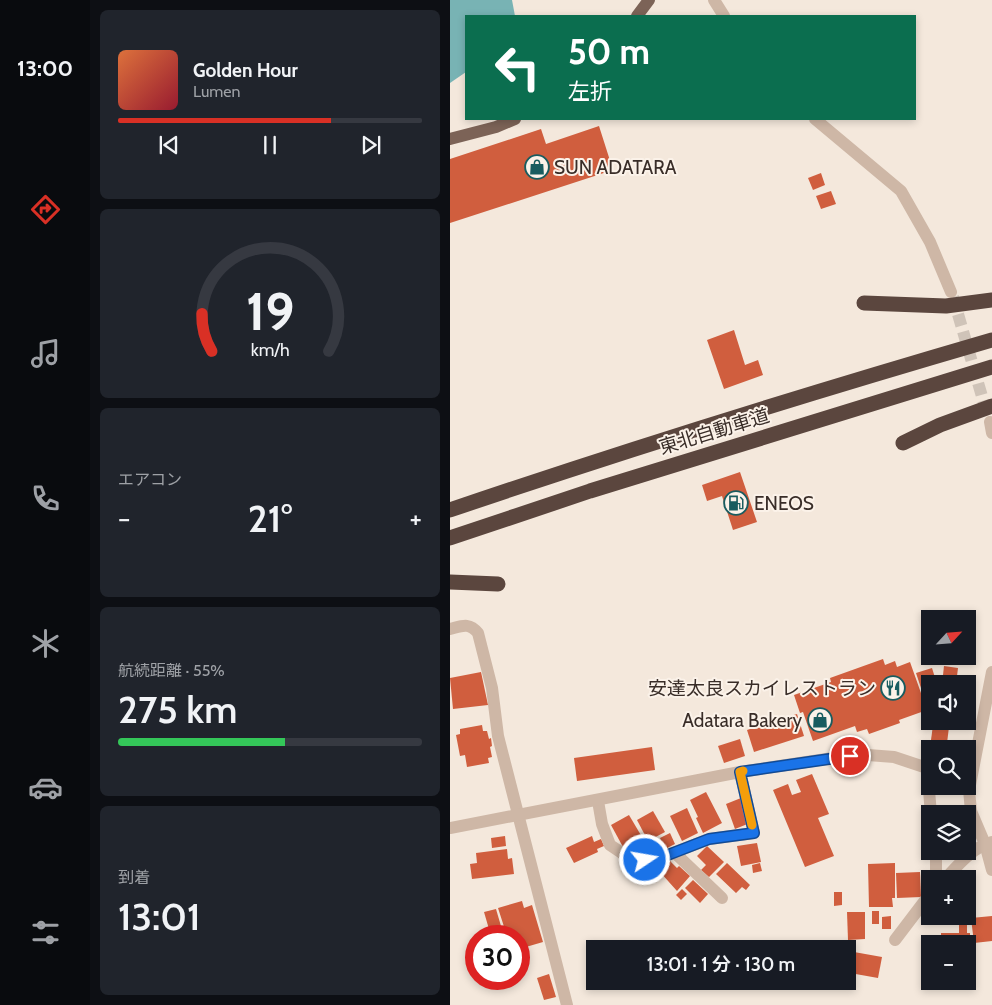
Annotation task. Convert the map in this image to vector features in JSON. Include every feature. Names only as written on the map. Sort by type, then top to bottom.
[{"type":"highway","points":[[864,303],[946,306],[992,300]]},
{"type":"highway","name":"東北自動車道","points":[[450,510],[580,465],[720,421],[992,340]]},
{"type":"highway","name":"東北自動車道","points":[[450,538],[590,491],[992,367]]},
{"type":"highway","points":[[903,443],[940,425],[991,420]]},
{"type":"highway","points":[[450,582],[498,584]]},
{"type":"main road","points":[[638,15],[649,0]]},
{"type":"main road","points":[[450,139],[496,127],[513,120]]},
{"type":"street","points":[[714,0],[723,15]]},
{"type":"street","points":[[816,120],[902,191],[930,242],[951,292]]},
{"type":"street","points":[[450,629],[467,625],[474,627],[478,633],[492,688],[498,736],[566,1005]]},
{"type":"street","points":[[976,741],[992,672]]},
{"type":"street","points":[[450,828],[517,814],[598,801],[740,772],[868,755],[905,759],[921,765]]},
{"type":"street","points":[[598,801],[606,837],[616,850],[628,856],[645,860],[660,858],[709,839],[754,833],[740,772]]},
{"type":"street","points":[[967,795],[971,812],[988,843],[992,870]]},
{"type":"street","points":[[953,870],[964,858],[988,843]]},
{"type":"street","points":[[675,852],[722,898]]},
{"type":"street","points":[[894,940],[921,906]]},
{"type":"water","points":[[450,0],[512,0],[515,15],[465,15],[465,73],[450,83]]},
{"type":"building","points":[[599,126],[613,170],[450,223],[450,159],[541,129],[546,144]]},
{"type":"building","points":[[821,173],[825,185],[813,190],[808,178]]},
{"type":"building","points":[[831,191],[836,204],[821,209],[816,196]]},
{"type":"building","points":[[734,330],[745,365],[758,360],[763,375],[724,389],[707,340]]},
{"type":"building","points":[[740,472],[757,522],[733,530],[722,496],[707,501],[702,485]]},
{"type":"building","points":[[883,659],[885,665],[895,661],[897,667],[910,662],[921,693],[921,712],[899,720],[900,723],[869,734],[867,729],[857,732],[855,726],[813,741],[803,712],[800,713],[794,695],[831,682],[830,678]]},
{"type":"building","points":[[944,666],[958,668],[957,675],[943,675]]},
{"type":"building","points":[[932,668],[934,675],[921,675],[921,688],[916,673]]},
{"type":"building","points":[[481,672],[488,705],[453,709],[450,678]]},
{"type":"building","points":[[797,714],[804,736],[754,752],[747,730]]},
{"type":"building","points":[[482,725],[483,731],[487,731],[489,739],[491,738],[492,757],[488,758],[489,763],[467,767],[465,755],[460,756],[456,735],[460,734],[460,729]]},
{"type":"building","points":[[932,730],[949,730],[947,740],[931,740]]},
{"type":"building","points":[[740,739],[745,756],[724,763],[718,746]]},
{"type":"building","points":[[652,747],[655,770],[577,781],[574,758]]},
{"type":"building","points":[[812,774],[829,814],[818,818],[834,856],[805,867],[773,790],[788,784],[792,795],[801,792],[796,780]]},
{"type":"building","points":[[706,792],[722,823],[703,833],[690,800]]},
{"type":"building","points":[[741,798],[750,823],[735,829],[726,804]]},
{"type":"building","points":[[687,808],[698,833],[682,841],[670,816]]},
{"type":"building","points":[[653,811],[665,832],[648,841],[637,820]]},
{"type":"building","points":[[629,815],[642,837],[623,847],[611,825]]},
{"type":"building","points":[[670,833],[675,844],[665,849],[660,838]]},
{"type":"building","points":[[505,836],[506,846],[492,848],[491,838]]},
{"type":"building","points":[[592,836],[594,842],[601,839],[604,846],[597,849],[598,852],[574,863],[566,848]]},
{"type":"building","points":[[757,843],[761,862],[741,866],[737,846]]},
{"type":"building","points":[[707,846],[724,862],[709,877],[701,870],[706,865],[697,856]]},
{"type":"building","points":[[507,849],[508,859],[512,858],[514,874],[472,879],[470,864],[477,863],[476,853]]},
{"type":"building","points":[[670,861],[690,876],[677,891],[660,872]]},
{"type":"building","points":[[727,863],[750,885],[746,890],[742,887],[736,893],[716,874]]},
{"type":"building","points":[[760,863],[762,871],[753,873],[752,865]]},
{"type":"building","points":[[895,863],[895,898],[892,898],[893,907],[869,907],[868,864]]},
{"type":"building","points":[[920,872],[921,897],[897,898],[896,873]]},
{"type":"building","points":[[693,880],[708,894],[700,903],[685,888]]},
{"type":"building","points":[[682,889],[687,894],[681,900],[676,895]]},
{"type":"building","points":[[834,892],[842,892],[842,905],[834,906]]},
{"type":"building","points":[[522,901],[524,908],[532,905],[543,942],[530,946],[530,925],[503,925],[498,908]]},
{"type":"building","points":[[496,909],[501,925],[488,925],[484,912]]},
{"type":"building","points":[[872,911],[879,911],[879,924],[872,924]]},
{"type":"building","points":[[847,912],[865,912],[865,939],[848,940]]},
{"type":"building","points":[[891,916],[891,929],[882,929],[882,917]]},
{"type":"building","points":[[992,916],[992,941],[976,943],[976,935],[973,935],[972,925],[976,925],[976,918]]},
{"type":"building","points":[[959,925],[967,925],[967,933],[970,933],[970,935],[941,935],[941,933],[959,933]]},
{"type":"building","points":[[856,952],[882,957],[878,978],[856,974]]},
{"type":"building","points":[[549,974],[556,997],[544,1000],[537,978]]},
{"type":"tunnel","points":[[953,297],[988,417]]},
{"type":"slow traffic","points":[[743,771],[740,772],[752,825]]},
{"type":"place","name":"SUN ADATARA","points":[[537,167]]},
{"type":"place","name":"ENEOS","points":[[736,503]]},
{"type":"place","name":"安達太良スカイレストラン","points":[[893,688]]},
{"type":"place","name":"Adatara Bakery","points":[[820,720]]},
{"type":"route","points":[[645,860],[660,858],[709,839],[754,833],[740,772],[850,756]]}]
